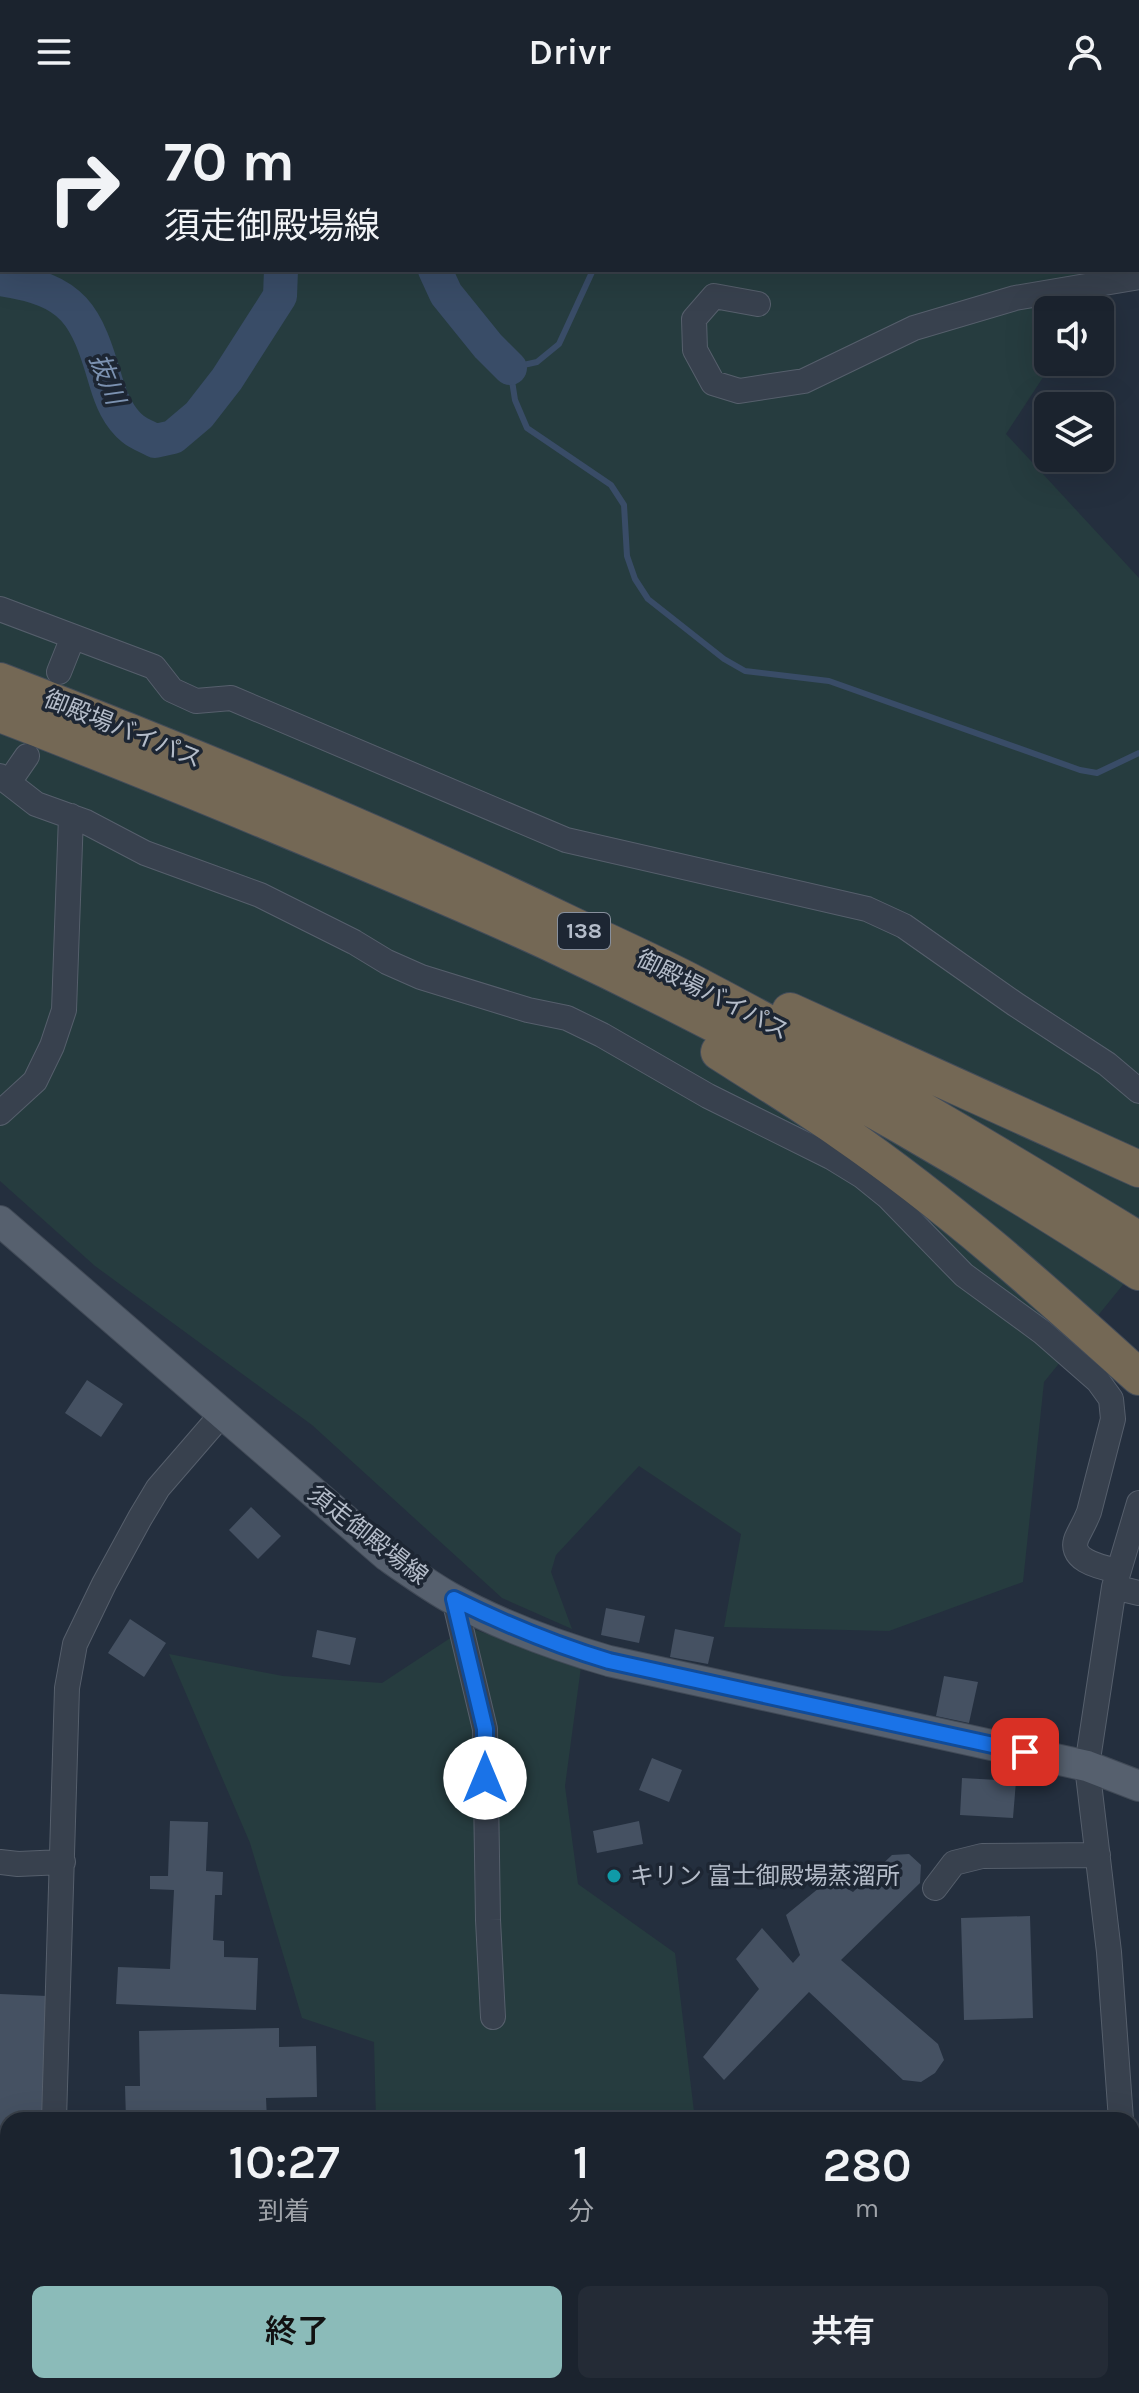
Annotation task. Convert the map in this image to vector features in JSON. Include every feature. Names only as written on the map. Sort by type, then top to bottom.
[{"type":"highway","name":"御殿場バイパス","points":[[0,681],[153,740],[393,842],[694,983],[840,1062],[1139,1240]]},
{"type":"highway","name":"御殿場バイパス","points":[[0,714],[146,770],[548,942],[832,1088],[998,1184],[1139,1272]]},
{"type":"highway","points":[[421,886],[666,1018],[842,1132],[960,1221],[1039,1286],[1139,1377]]},
{"type":"highway","points":[[493,887],[826,1026],[1139,1169]]},
{"type":"main road","name":"須走御殿場線","points":[[0,1221],[387,1556],[454,1599],[561,1647],[609,1661],[1087,1766],[1139,1786]]},
{"type":"street","points":[[758,304],[714,296],[694,319],[695,350],[713,383],[739,391],[804,381],[914,328],[1015,298],[1139,277]]},
{"type":"street","points":[[0,609],[154,667],[172,690],[196,701],[231,698],[566,840],[867,909],[904,926],[1107,1064],[1139,1091]]},
{"type":"street","points":[[59,672],[73,637]]},
{"type":"street","points":[[27,756],[5,779],[36,804],[71,816],[145,853],[301,913],[387,962],[421,977],[528,1010],[567,1018],[862,1176],[888,1197],[964,1275],[1042,1332],[1098,1381],[1111,1399],[1113,1419],[1085,1525],[1076,1537],[1076,1551],[1084,1561],[1139,1593]]},
{"type":"street","points":[[0,1113],[35,1081],[52,1046],[64,1010],[71,816]]},
{"type":"street","points":[[54,2112],[67,1688],[75,1644],[104,1584],[158,1488],[222,1414]]},
{"type":"street","points":[[1120,2112],[1109,1952],[1087,1766],[1116,1579],[1139,1503]]},
{"type":"street","points":[[454,1599],[485,1729],[493,2017]]},
{"type":"street","points":[[935,1888],[954,1863],[982,1856],[1098,1855]]},
{"type":"street","points":[[0,1862],[63,1862]]},
{"type":"green space","points":[[0,272],[1111,272],[1095,296],[1034,296],[1034,376],[1044,376],[1006,434],[1034,464],[1034,472],[1041,472],[1139,578],[1139,1265],[1044,1382],[1023,1582],[889,1631],[724,1627],[741,1534],[639,1466],[556,1555],[551,1572],[572,1629],[502,1598],[312,1425],[95,1266],[0,1181]]},
{"type":"green space","points":[[467,1627],[581,1667],[565,1786],[578,1884],[675,1953],[694,2112],[376,2112],[374,2042],[302,2018],[250,1843],[169,1654],[283,1676],[382,1683]]},
{"type":"building","points":[[87,1380],[123,1404],[101,1437],[65,1413]]},
{"type":"building","points":[[251,1507],[281,1536],[258,1559],[229,1530]]},
{"type":"building","points":[[606,1608],[645,1616],[639,1643],[601,1635]]},
{"type":"building","points":[[130,1619],[166,1643],[144,1677],[108,1653]]},
{"type":"building","points":[[675,1629],[714,1637],[708,1664],[670,1657]]},
{"type":"building","points":[[317,1630],[356,1638],[350,1665],[312,1657]]},
{"type":"building","points":[[944,1676],[978,1682],[969,1723],[936,1716]]},
{"type":"building","points":[[652,1758],[682,1770],[669,1802],[639,1790]]},
{"type":"building","points":[[962,1778],[1016,1781],[1013,1818],[960,1815]]},
{"type":"building","points":[[170,1821],[208,1822],[206,1871],[223,1872],[222,1895],[215,1895],[213,1940],[224,1941],[224,1957],[258,1958],[256,2010],[116,2004],[118,1967],[170,1969],[174,1890],[150,1889],[150,1876],[168,1876]]},
{"type":"building","points":[[639,1821],[643,1844],[597,1853],[593,1831]]},
{"type":"building","points":[[909,1854],[921,1865],[920,1883],[841,1960],[938,2044],[944,2060],[935,2073],[921,2082],[903,2080],[809,1992],[724,2080],[703,2057],[759,1989],[736,1959],[762,1928],[793,1963],[800,1955],[786,1915],[830,1879],[853,1892],[892,1855]]},
{"type":"building","points":[[1030,1916],[1033,2018],[964,2020],[961,1918]]},
{"type":"building","points":[[0,1994],[47,1996],[43,2112],[0,2112]]},
{"type":"building","points":[[279,2028],[279,2047],[316,2046],[317,2097],[266,2098],[267,2112],[126,2112],[125,2086],[140,2086],[139,2031]]},
{"type":"waterway","name":"抜川","points":[[0,279],[45,290],[74,309],[92,339],[119,413],[133,429],[155,441],[173,437],[199,415],[227,379],[280,296],[281,272]]},
{"type":"waterway","name":"抜川","points":[[436,272],[446,294],[510,368]]},
{"type":"waterway","points":[[592,272],[559,344],[537,362],[510,368],[515,400],[527,428],[611,485],[624,505],[627,556],[635,579],[648,599],[724,659],[745,671],[829,681],[1080,770],[1097,773],[1139,753]]},
{"type":"place","name":"キリン 富士御殿場蒸溜所","points":[[614,1876]]},
{"type":"route","points":[[485,1778],[485,1729],[454,1599],[561,1647],[609,1661],[1025,1752]]}]
